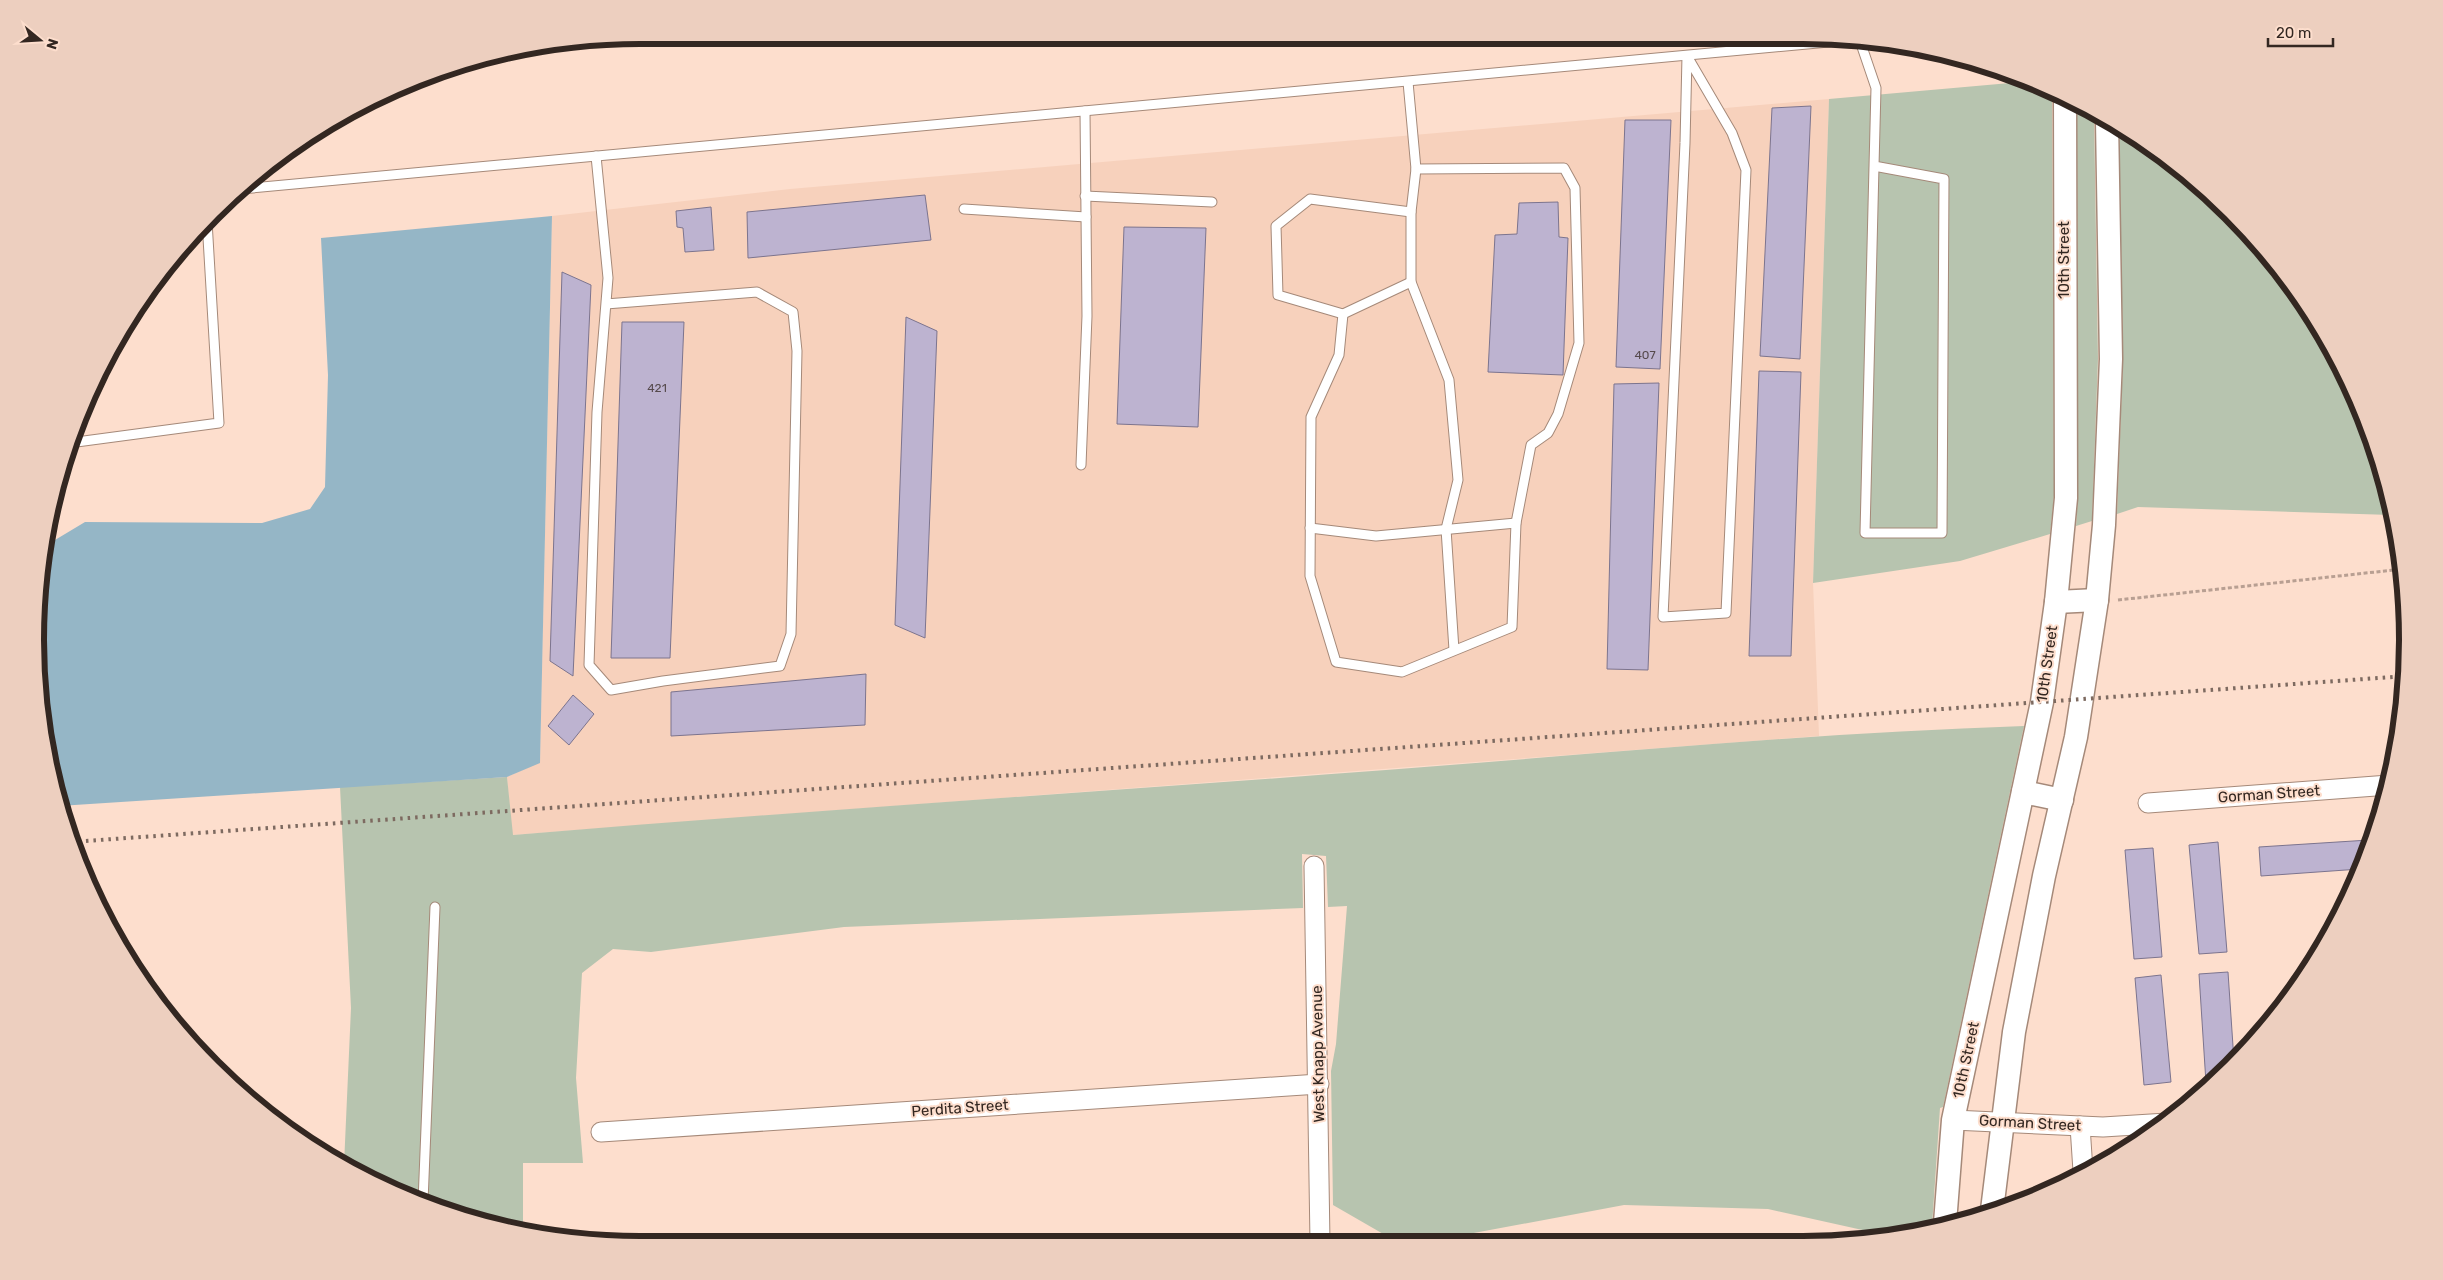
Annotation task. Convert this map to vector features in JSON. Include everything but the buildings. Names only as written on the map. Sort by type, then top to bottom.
[{"type":"street","name":"10th Street","points":[[1945,1219],[1953,1120],[2042,702],[2056,602],[2066,498],[2065,104]]},
{"type":"street","points":[[1992,1206],[2001,1122],[2014,1032],[2044,876],[2076,738],[2097,600],[2104,525],[2111,359],[2107,128]]},
{"type":"street","points":[[2056,602],[2097,600]]},
{"type":"street","name":"Gorman Street","points":[[2148,803],[2381,786]]},
{"type":"street","points":[[2023,792],[2062,800]]},
{"type":"street","name":"West Knapp Avenue","points":[[1314,866],[1320,1236]]},
{"type":"street","name":"Perdita Street","points":[[600,1132],[1318,1084]]},
{"type":"street","name":"Gorman Street","points":[[1953,1120],[2102,1127],[2152,1123]]},
{"type":"street","points":[[2080,1126],[2083,1166]]},
{"type":"lane","points":[[252,188],[1814,44]]},
{"type":"lane","points":[[1862,47],[1876,88],[1874,166],[1865,533],[1942,533],[1944,179],[1874,166]]},
{"type":"lane","points":[[1687,56],[1732,133],[1746,170],[1726,613],[1663,617],[1687,56]]},
{"type":"lane","points":[[1408,82],[1416,168],[1411,212],[1411,282],[1449,380],[1458,480],[1446,529],[1454,650]]},
{"type":"lane","points":[[1081,466],[1087,316],[1085,111]]},
{"type":"lane","points":[[596,156],[608,278],[597,412],[589,665],[611,690],[663,681],[780,666],[792,634],[797,351],[793,312],[757,292],[606,304]]},
{"type":"lane","points":[[1343,314],[1339,355],[1311,417],[1310,576],[1336,662],[1402,672],[1512,627],[1516,523],[1531,445],[1548,433],[1558,414],[1579,343],[1575,188],[1564,168],[1416,168]]},
{"type":"lane","points":[[1085,196],[1212,202]]},
{"type":"lane","points":[[1411,212],[1310,199],[1276,226],[1278,295],[1343,314],[1411,282]]},
{"type":"lane","points":[[964,209],[1086,217]]},
{"type":"lane","points":[[77,442],[219,423],[208,230]]},
{"type":"lane","points":[[1310,528],[1376,536],[1516,523]]},
{"type":"lane","points":[[423,1195],[435,907]]},
{"type":"path","points":[[2097,600],[2114,600],[2395,569]]},
{"type":"shaded area","points":[[1829,99],[1813,583],[1819,736],[512,835],[507,777],[540,762],[552,216],[790,189]]},
{"type":"green space","points":[[2010,81],[2052,98],[2054,496],[2050,534],[1960,561],[1813,583],[1829,99],[2010,83]]},
{"type":"green space","points":[[2077,111],[2094,120],[2098,359],[2092,521],[2076,526],[2078,498]]},
{"type":"green space","points":[[2119,135],[2166,167],[2225,218],[2276,277],[2299,309],[2338,376],[2354,412],[2368,448],[2386,515],[2138,507],[2117,514],[2123,360]]},
{"type":"green space","points":[[2024,726],[1943,1107],[1940,1108],[1932,1222],[1871,1232],[1768,1209],[1624,1205],[1463,1235],[1385,1235],[1333,1205],[1331,1071],[1336,1044],[1347,906],[1328,907],[1326,856],[1302,854],[1303,908],[844,927],[651,952],[613,949],[582,973],[576,1078],[583,1163],[523,1163],[523,1225],[448,1205],[376,1175],[344,1157],[351,1008],[340,787],[507,777],[513,835],[1785,739]]},
{"type":"water","points":[[552,216],[540,763],[507,777],[67,805],[55,756],[45,679],[45,601],[52,542],[85,522],[262,523],[310,509],[325,487],[328,375],[321,238]]},
{"type":"railway","points":[[79,841],[2398,677]]}]
